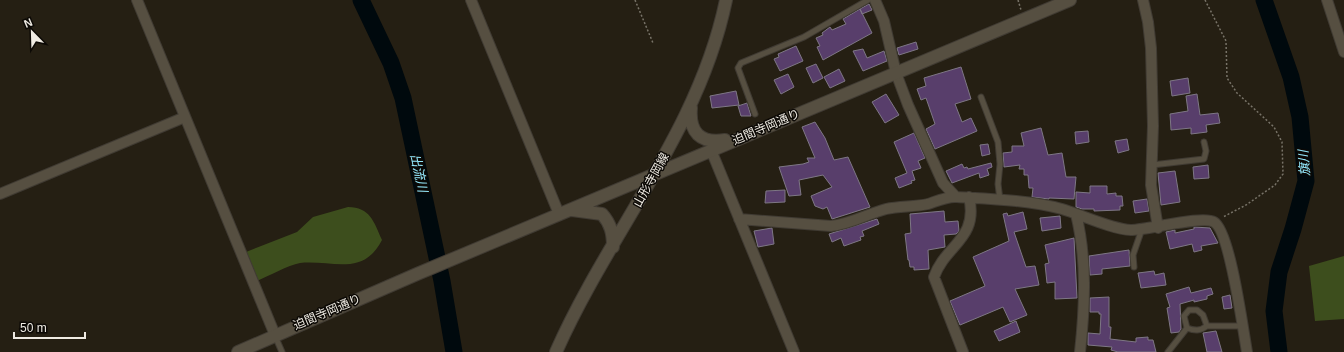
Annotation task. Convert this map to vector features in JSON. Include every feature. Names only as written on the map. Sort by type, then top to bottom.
[{"type":"street","points":[[137,0],[275,335]]},
{"type":"street","points":[[471,0],[564,212],[602,214],[609,222],[613,235],[613,247]]},
{"type":"street","name":"山形寺岡線","points":[[556,352],[582,301],[656,174],[691,107],[708,68],[720,28],[726,0]]},
{"type":"street","points":[[875,0],[884,21],[896,73],[940,176],[955,196]]},
{"type":"street","name":"迫間寺岡通り","points":[[238,352],[417,274],[1070,0]]},
{"type":"street","points":[[1143,0],[1148,22],[1151,48],[1154,126],[1151,185],[1158,228]]},
{"type":"street","points":[[1327,0],[1344,51]]},
{"type":"street","points":[[691,107],[690,122],[696,132],[703,138],[712,142],[739,138]]},
{"type":"street","points":[[0,194],[185,117]]},
{"type":"street","points":[[711,150],[794,352]]},
{"type":"street","points":[[739,219],[831,226],[846,224],[884,209],[926,204],[955,196],[1045,205],[1119,229],[1158,228],[1186,221],[1204,220],[1214,222],[1221,229],[1228,249],[1247,352]]},
{"type":"street","points":[[963,352],[934,277],[941,263],[964,237],[969,227],[971,215],[970,197]]},
{"type":"street","points":[[1076,214],[1081,234],[1084,271],[1084,307],[1080,352]]},
{"type":"lane","points":[[755,114],[738,68],[741,64],[804,37],[868,0]]},
{"type":"lane","points":[[981,97],[998,142],[1000,164],[998,184],[1000,200]]},
{"type":"lane","points":[[1152,165],[1204,159],[1206,151],[1204,142]]},
{"type":"lane","points":[[1134,267],[1133,255],[1142,229]]},
{"type":"lane","points":[[1187,328],[1184,316],[1189,310],[1197,310],[1203,315],[1207,326]]},
{"type":"lane","points":[[1187,328],[1201,330],[1207,326],[1242,326]]},
{"type":"lane","points":[[1168,352],[1187,328]]},
{"type":"lane","points":[[275,335],[282,352]]},
{"type":"path","points":[[635,0],[653,42]]},
{"type":"path","points":[[1205,0],[1226,41],[1227,78],[1238,93],[1274,127],[1282,142],[1283,174],[1276,185],[1214,222]]},
{"type":"green space","points":[[348,207],[361,210],[366,213],[374,222],[382,240],[366,259],[356,263],[346,264],[295,264],[257,281],[246,252],[297,232],[313,217]]},
{"type":"green space","points":[[1344,256],[1344,319],[1315,321],[1309,266]]},
{"type":"building","points":[[869,4],[872,10],[862,14],[860,9]]},
{"type":"building","points":[[860,9],[872,33],[823,60],[817,47],[820,46],[816,38],[823,35],[822,33],[830,27],[832,30],[846,24],[843,19]]},
{"type":"building","points":[[916,42],[918,49],[899,55],[897,48]]},
{"type":"building","points":[[796,46],[803,61],[780,71],[774,59],[779,57],[778,54]]},
{"type":"building","points":[[863,49],[867,58],[884,51],[887,61],[863,71],[853,51]]},
{"type":"building","points":[[816,64],[823,78],[813,83],[806,68]]},
{"type":"building","points":[[961,67],[971,99],[955,104],[962,122],[971,118],[977,131],[935,149],[926,129],[935,124],[926,98],[921,100],[917,89],[926,86],[924,78]]},
{"type":"building","points":[[839,69],[845,81],[830,88],[824,77]]},
{"type":"building","points":[[788,74],[794,87],[781,94],[774,80]]},
{"type":"building","points":[[1188,78],[1190,93],[1172,96],[1170,81]]},
{"type":"building","points":[[736,91],[739,105],[712,108],[710,96]]},
{"type":"building","points":[[886,94],[899,115],[885,123],[872,102]]},
{"type":"building","points":[[1197,94],[1200,115],[1218,113],[1220,123],[1206,125],[1207,132],[1191,134],[1191,128],[1171,130],[1170,114],[1188,111],[1186,96]]},
{"type":"building","points":[[747,103],[751,116],[741,116],[738,106]]},
{"type":"building","points":[[815,122],[825,138],[834,160],[848,157],[870,207],[832,219],[827,207],[823,209],[815,206],[811,196],[832,187],[823,175],[799,180],[801,195],[789,196],[779,167],[803,164],[809,162],[807,158],[815,158],[802,127]]},
{"type":"building","points":[[1041,128],[1048,155],[1062,153],[1066,177],[1076,177],[1074,199],[1032,197],[1033,188],[1029,188],[1028,175],[1024,175],[1024,169],[1019,169],[1020,165],[1004,167],[1003,153],[1012,152],[1012,146],[1024,146],[1021,133]]},
{"type":"building","points":[[1088,131],[1089,142],[1076,144],[1075,132]]},
{"type":"building","points":[[914,133],[925,158],[918,161],[921,168],[912,171],[915,180],[911,181],[912,183],[899,188],[895,178],[907,173],[894,142]]},
{"type":"building","points":[[1127,139],[1129,150],[1118,153],[1115,141]]},
{"type":"building","points":[[988,144],[990,154],[982,156],[980,145]]},
{"type":"building","points":[[991,163],[992,167],[987,169],[989,175],[980,178],[979,173],[952,183],[946,171],[962,164],[964,168],[967,167],[968,169]]},
{"type":"building","points":[[1208,165],[1209,178],[1194,179],[1193,167]]},
{"type":"building","points":[[1175,171],[1180,202],[1161,205],[1158,173]]},
{"type":"building","points":[[1090,186],[1107,186],[1107,194],[1116,193],[1116,196],[1122,196],[1123,206],[1120,206],[1120,210],[1094,211],[1094,209],[1082,209],[1076,207],[1076,192],[1090,193]]},
{"type":"building","points":[[785,190],[785,202],[765,203],[766,191]]},
{"type":"building","points":[[1147,199],[1149,211],[1135,213],[1133,201]]},
{"type":"building","points":[[944,211],[945,222],[958,221],[959,231],[956,234],[944,235],[945,247],[928,250],[929,269],[914,270],[914,267],[910,267],[908,260],[905,234],[911,233],[910,214]]},
{"type":"building","points":[[1023,212],[1027,229],[1014,232],[1026,267],[1035,266],[1039,285],[1015,289],[1027,315],[1010,322],[1003,307],[960,325],[950,301],[985,286],[973,257],[1009,241],[1003,214],[1007,213],[1008,216]]},
{"type":"building","points":[[1060,216],[1061,228],[1042,231],[1040,218]]},
{"type":"building","points":[[877,219],[879,224],[862,231],[864,236],[860,237],[861,240],[844,246],[841,238],[832,242],[829,234]]},
{"type":"building","points":[[1194,227],[1210,228],[1218,243],[1201,246],[1202,250],[1194,252],[1192,244],[1170,249],[1166,232],[1175,230],[1175,233],[1194,229]]},
{"type":"building","points":[[772,228],[774,244],[758,247],[754,231]]},
{"type":"building","points":[[1074,238],[1077,298],[1055,299],[1055,282],[1047,283],[1045,264],[1049,263],[1045,245]]},
{"type":"building","points":[[1129,250],[1130,266],[1102,269],[1102,274],[1090,275],[1089,256]]},
{"type":"building","points":[[1154,271],[1155,275],[1164,273],[1166,285],[1141,288],[1138,273]]},
{"type":"building","points":[[1189,287],[1191,293],[1211,288],[1213,294],[1207,296],[1207,299],[1194,302],[1194,300],[1180,304],[1181,329],[1179,332],[1171,333],[1167,308],[1170,307],[1166,294]]},
{"type":"building","points":[[1230,295],[1232,308],[1224,309],[1222,297]]},
{"type":"building","points":[[1109,297],[1109,327],[1111,327],[1110,339],[1136,342],[1136,338],[1148,337],[1148,340],[1153,340],[1156,352],[1118,352],[1111,350],[1112,347],[1088,345],[1088,333],[1100,334],[1101,314],[1099,314],[1099,312],[1090,312],[1090,298]]},
{"type":"building","points":[[1016,321],[1020,332],[999,341],[994,331]]},
{"type":"building","points":[[1216,331],[1222,352],[1207,352],[1203,333]]},
{"type":"waterway","name":"出流川","points":[[361,0],[391,63],[403,98],[442,281],[454,352]]},
{"type":"waterway","name":"旗川","points":[[1264,0],[1291,77],[1300,117],[1306,181],[1279,272],[1274,311],[1279,352]]}]
